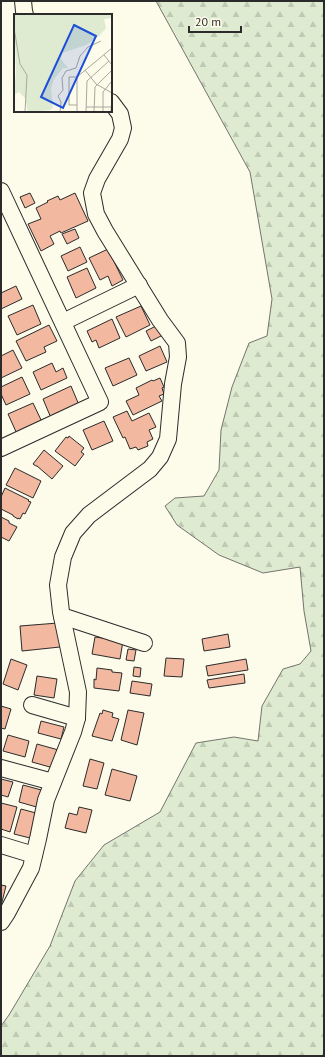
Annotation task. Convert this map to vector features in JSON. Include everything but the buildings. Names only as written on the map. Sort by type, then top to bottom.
[{"type":"street","points":[[23,1],[25,14]]},
{"type":"street","points":[[1,922],[30,868],[46,800],[73,732],[77,718],[78,692],[62,616],[58,585],[63,557],[73,534],[89,515],[150,469],[160,457],[168,439],[178,357],[177,343],[160,320],[96,214],[92,193],[97,179],[120,139],[123,128],[120,114],[112,103]]},
{"type":"street","points":[[1,191],[100,402],[1,448]]},
{"type":"street","points":[[63,322],[139,285]]},
{"type":"street","points":[[62,616],[144,643]]},
{"type":"street","points":[[32,705],[77,718]]},
{"type":"street","points":[[1,768],[53,782]]},
{"type":"street","points":[[1,845],[34,855]]},
{"type":"green space","points":[[156,1],[324,1],[324,1056],[1,1056],[1,1026],[50,946],[75,881],[104,845],[160,812],[196,743],[234,737],[258,741],[262,706],[283,669],[300,664],[311,651],[304,611],[300,567],[263,573],[219,555],[177,525],[165,506],[175,498],[204,496],[219,470],[221,430],[232,387],[249,343],[267,336],[272,299],[250,172]]}]
